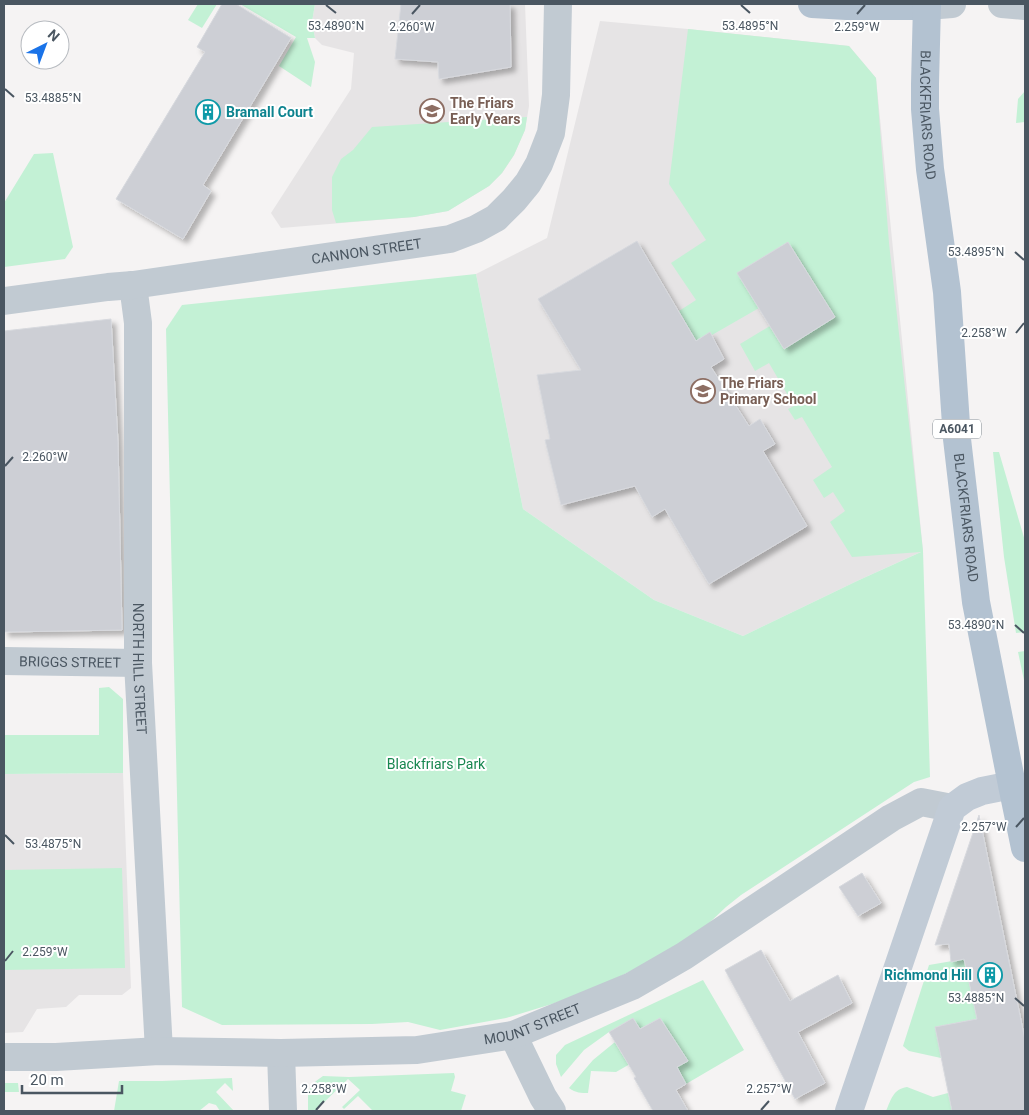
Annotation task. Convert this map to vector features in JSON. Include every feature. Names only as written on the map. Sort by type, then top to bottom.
[{"type":"main road","points":[[812,4],[847,6],[935,4]]},
{"type":"main road","name":"BLACKFRIARS ROAD","points":[[935,4],[924,84],[925,109],[930,169],[947,292],[957,439],[976,602],[1025,848]]},
{"type":"street","name":"CANNON STREET","points":[[4,301],[133,285],[450,239],[476,229],[496,218],[528,183],[539,164],[551,133],[556,95],[558,4]]},
{"type":"street","points":[[1002,4],[1025,6]]},
{"type":"street","name":"NORTH HILL STREET","points":[[133,285],[138,323],[138,663],[159,1050]]},
{"type":"street","name":"BRIGGS STREET","points":[[4,662],[138,663]]},
{"type":"street","points":[[850,1111],[952,808],[966,797],[982,791],[1012,786]]},
{"type":"street","name":"MOUNT STREET","points":[[4,1057],[56,1057],[159,1050],[281,1053],[417,1050],[513,1035],[632,986],[694,950],[912,806],[921,802],[952,808]]},
{"type":"street","points":[[513,1035],[543,1097],[552,1111]]},
{"type":"street","points":[[281,1053],[284,1111]]},
{"type":"shaded area","name":"The Friars Early Years","points":[[315,4],[525,4],[529,106],[525,130],[514,155],[502,173],[489,186],[448,211],[414,217],[281,228],[271,213],[351,89],[354,53],[322,45],[315,38],[312,22]]},
{"type":"shaded area","name":"The Friars Primary School","points":[[600,21],[849,46],[876,78],[923,551],[743,636],[654,600],[523,509],[476,274],[547,238]]},
{"type":"shaded area","points":[[123,773],[131,988],[122,995],[79,995],[66,1007],[37,1009],[23,1032],[4,1033],[4,774]]},
{"type":"green space","points":[[198,4],[217,4],[202,28],[188,20]]},
{"type":"green space","points":[[240,4],[315,4],[312,22],[315,38],[307,38],[315,62],[311,87],[279,66],[296,37]]},
{"type":"green space","name":"Blackfriars Park","points":[[688,29],[849,46],[876,78],[889,243],[923,551],[930,777],[914,782],[741,895],[707,925],[666,953],[609,982],[552,1004],[506,1018],[440,1030],[408,1022],[222,1025],[182,1007],[166,329],[182,305],[476,274],[523,509],[654,600],[743,636],[921,552],[852,557],[830,522],[845,511],[833,492],[824,498],[813,480],[832,467],[802,417],[795,420],[788,409],[794,406],[769,363],[755,371],[740,344],[770,326],[784,349],[835,317],[788,242],[737,273],[759,308],[712,335],[710,333],[696,341],[679,311],[696,300],[671,263],[706,240],[669,184]]},
{"type":"green space","points":[[1025,91],[1025,122],[1016,123],[1018,99]]},
{"type":"green space","points":[[527,117],[525,130],[514,155],[502,173],[489,186],[448,211],[414,217],[336,223],[332,210],[332,177],[341,159],[353,150],[372,127]]},
{"type":"green space","points":[[53,153],[73,247],[65,259],[4,267],[4,203],[34,154]]},
{"type":"green space","points":[[993,452],[999,452],[1025,541],[1025,632],[1016,633],[1004,557]]},
{"type":"green space","points":[[1025,651],[1025,685],[1018,652]]},
{"type":"green space","points":[[109,687],[123,699],[123,773],[4,774],[4,735],[99,735],[99,688]]},
{"type":"green space","points":[[122,868],[125,968],[4,970],[4,870]]},
{"type":"green space","points":[[964,959],[977,1019],[936,1027],[941,1058],[909,1051],[903,1046],[929,965]]},
{"type":"green space","points":[[703,980],[744,1050],[686,1084],[677,1067],[687,1061],[660,1018],[640,1029],[633,1018],[584,1050],[561,1077],[556,1064],[556,1055],[565,1045]]},
{"type":"green space","points":[[615,1042],[622,1054],[630,1050],[637,1060],[616,1072],[591,1071],[588,1093],[574,1091],[569,1088],[593,1060]]},
{"type":"green space","points":[[454,1073],[455,1077],[451,1091],[466,1095],[461,1111],[373,1111],[358,1096],[344,1109],[342,1107],[360,1090],[348,1079],[315,1111],[308,1111],[308,1094],[311,1086],[323,1076],[349,1077]]},
{"type":"green space","points":[[232,1078],[233,1091],[225,1083],[216,1092],[234,1111],[220,1111],[216,1105],[209,1103],[199,1111],[114,1111],[119,1081]]},
{"type":"green space","points":[[4,1083],[18,1083],[19,1092],[4,1092]]},
{"type":"green space","points":[[907,1087],[933,1097],[948,1093],[952,1111],[886,1111],[896,1093],[902,1088]]},
{"type":"building","name":"Bramall Court","points":[[222,4],[236,4],[291,38],[203,185],[211,191],[183,239],[116,199],[205,52],[197,47]]},
{"type":"building","points":[[401,4],[510,4],[511,67],[439,79],[438,62],[395,59]]},
{"type":"building","points":[[637,241],[696,341],[710,332],[724,359],[711,367],[749,426],[760,419],[775,444],[763,451],[807,526],[709,584],[665,509],[652,517],[635,486],[561,505],[545,440],[550,439],[537,375],[581,370],[538,299]]},
{"type":"building","points":[[788,242],[835,317],[784,349],[737,273]]},
{"type":"building","points":[[111,319],[118,442],[122,630],[4,632],[4,331]]},
{"type":"building","name":"Richmond Hill","points":[[979,815],[1025,1040],[1025,1111],[952,1111],[935,1027],[977,1019],[964,959],[951,962],[949,944],[935,945]]},
{"type":"building","points":[[862,873],[881,903],[858,916],[839,887]]},
{"type":"building","points":[[761,950],[790,1001],[838,975],[852,1003],[798,1032],[825,1083],[795,1099],[725,970]]},
{"type":"building","points":[[633,1018],[640,1029],[660,1018],[688,1061],[677,1067],[686,1084],[676,1090],[688,1111],[653,1111],[634,1078],[636,1077],[609,1032]]},
{"type":"place","name":"The Friars Early Years","points":[[432,111]]},
{"type":"place","name":"Bramall Court","points":[[208,112]]},
{"type":"place","name":"The Friars Primary School","points":[[703,391]]},
{"type":"place","name":"Richmond Hill","points":[[990,975]]}]
